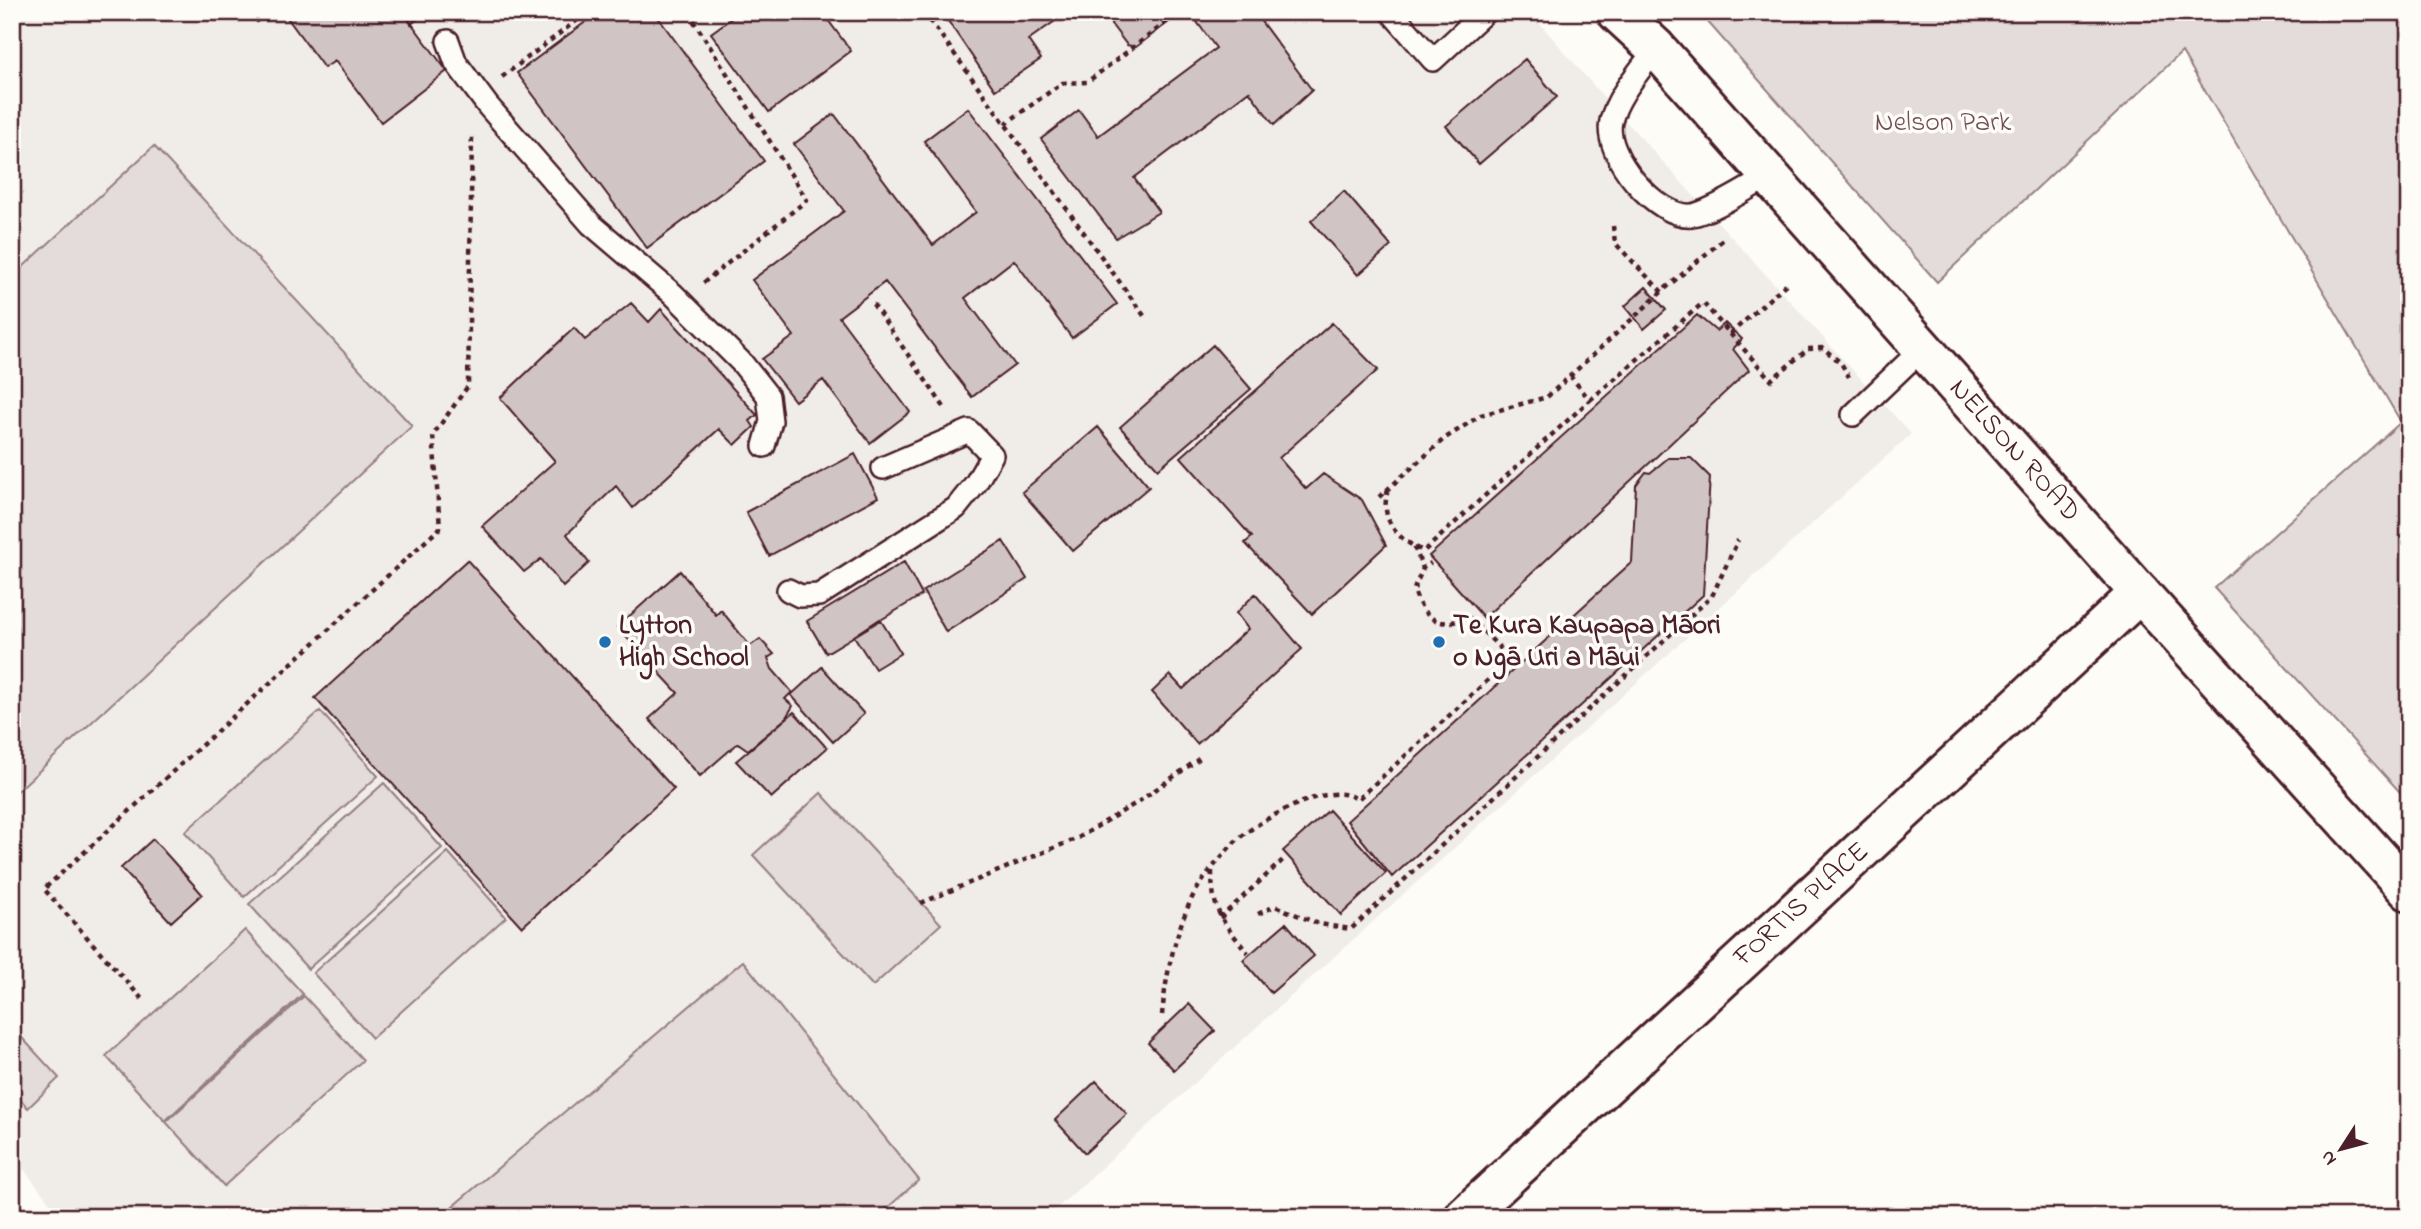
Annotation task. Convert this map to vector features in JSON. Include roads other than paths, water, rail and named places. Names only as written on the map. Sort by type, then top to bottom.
[{"type":"street","name":"NELSON ROAD","points":[[1617,12],[1656,48],[2409,891]]},
{"type":"street","name":"FORTIS PLACE","points":[[1464,1217],[2140,593]]},
{"type":"lane","points":[[1391,12],[1433,60],[1485,12]]},
{"type":"lane","points":[[448,41],[456,63],[476,89],[592,224],[681,301],[742,363],[768,396],[771,421],[764,446]]},
{"type":"lane","points":[[1656,48],[1622,95],[1610,124],[1615,152],[1635,183],[1662,207],[1691,215],[1716,205],[1769,176]]},
{"type":"lane","points":[[1853,415],[1923,348]]},
{"type":"lane","points":[[788,590],[800,596],[819,595],[956,508],[976,483],[992,455],[969,431],[883,468]]},
{"type":"place","name":"Lytton High School","points":[[605,642]]},
{"type":"place","name":"Te Kura Kaupapa Māori o Ngā Uri a Māui","points":[[1439,642]]},
{"type":"park label","name":"Nelson Park","points":[[1943,123]]}]
